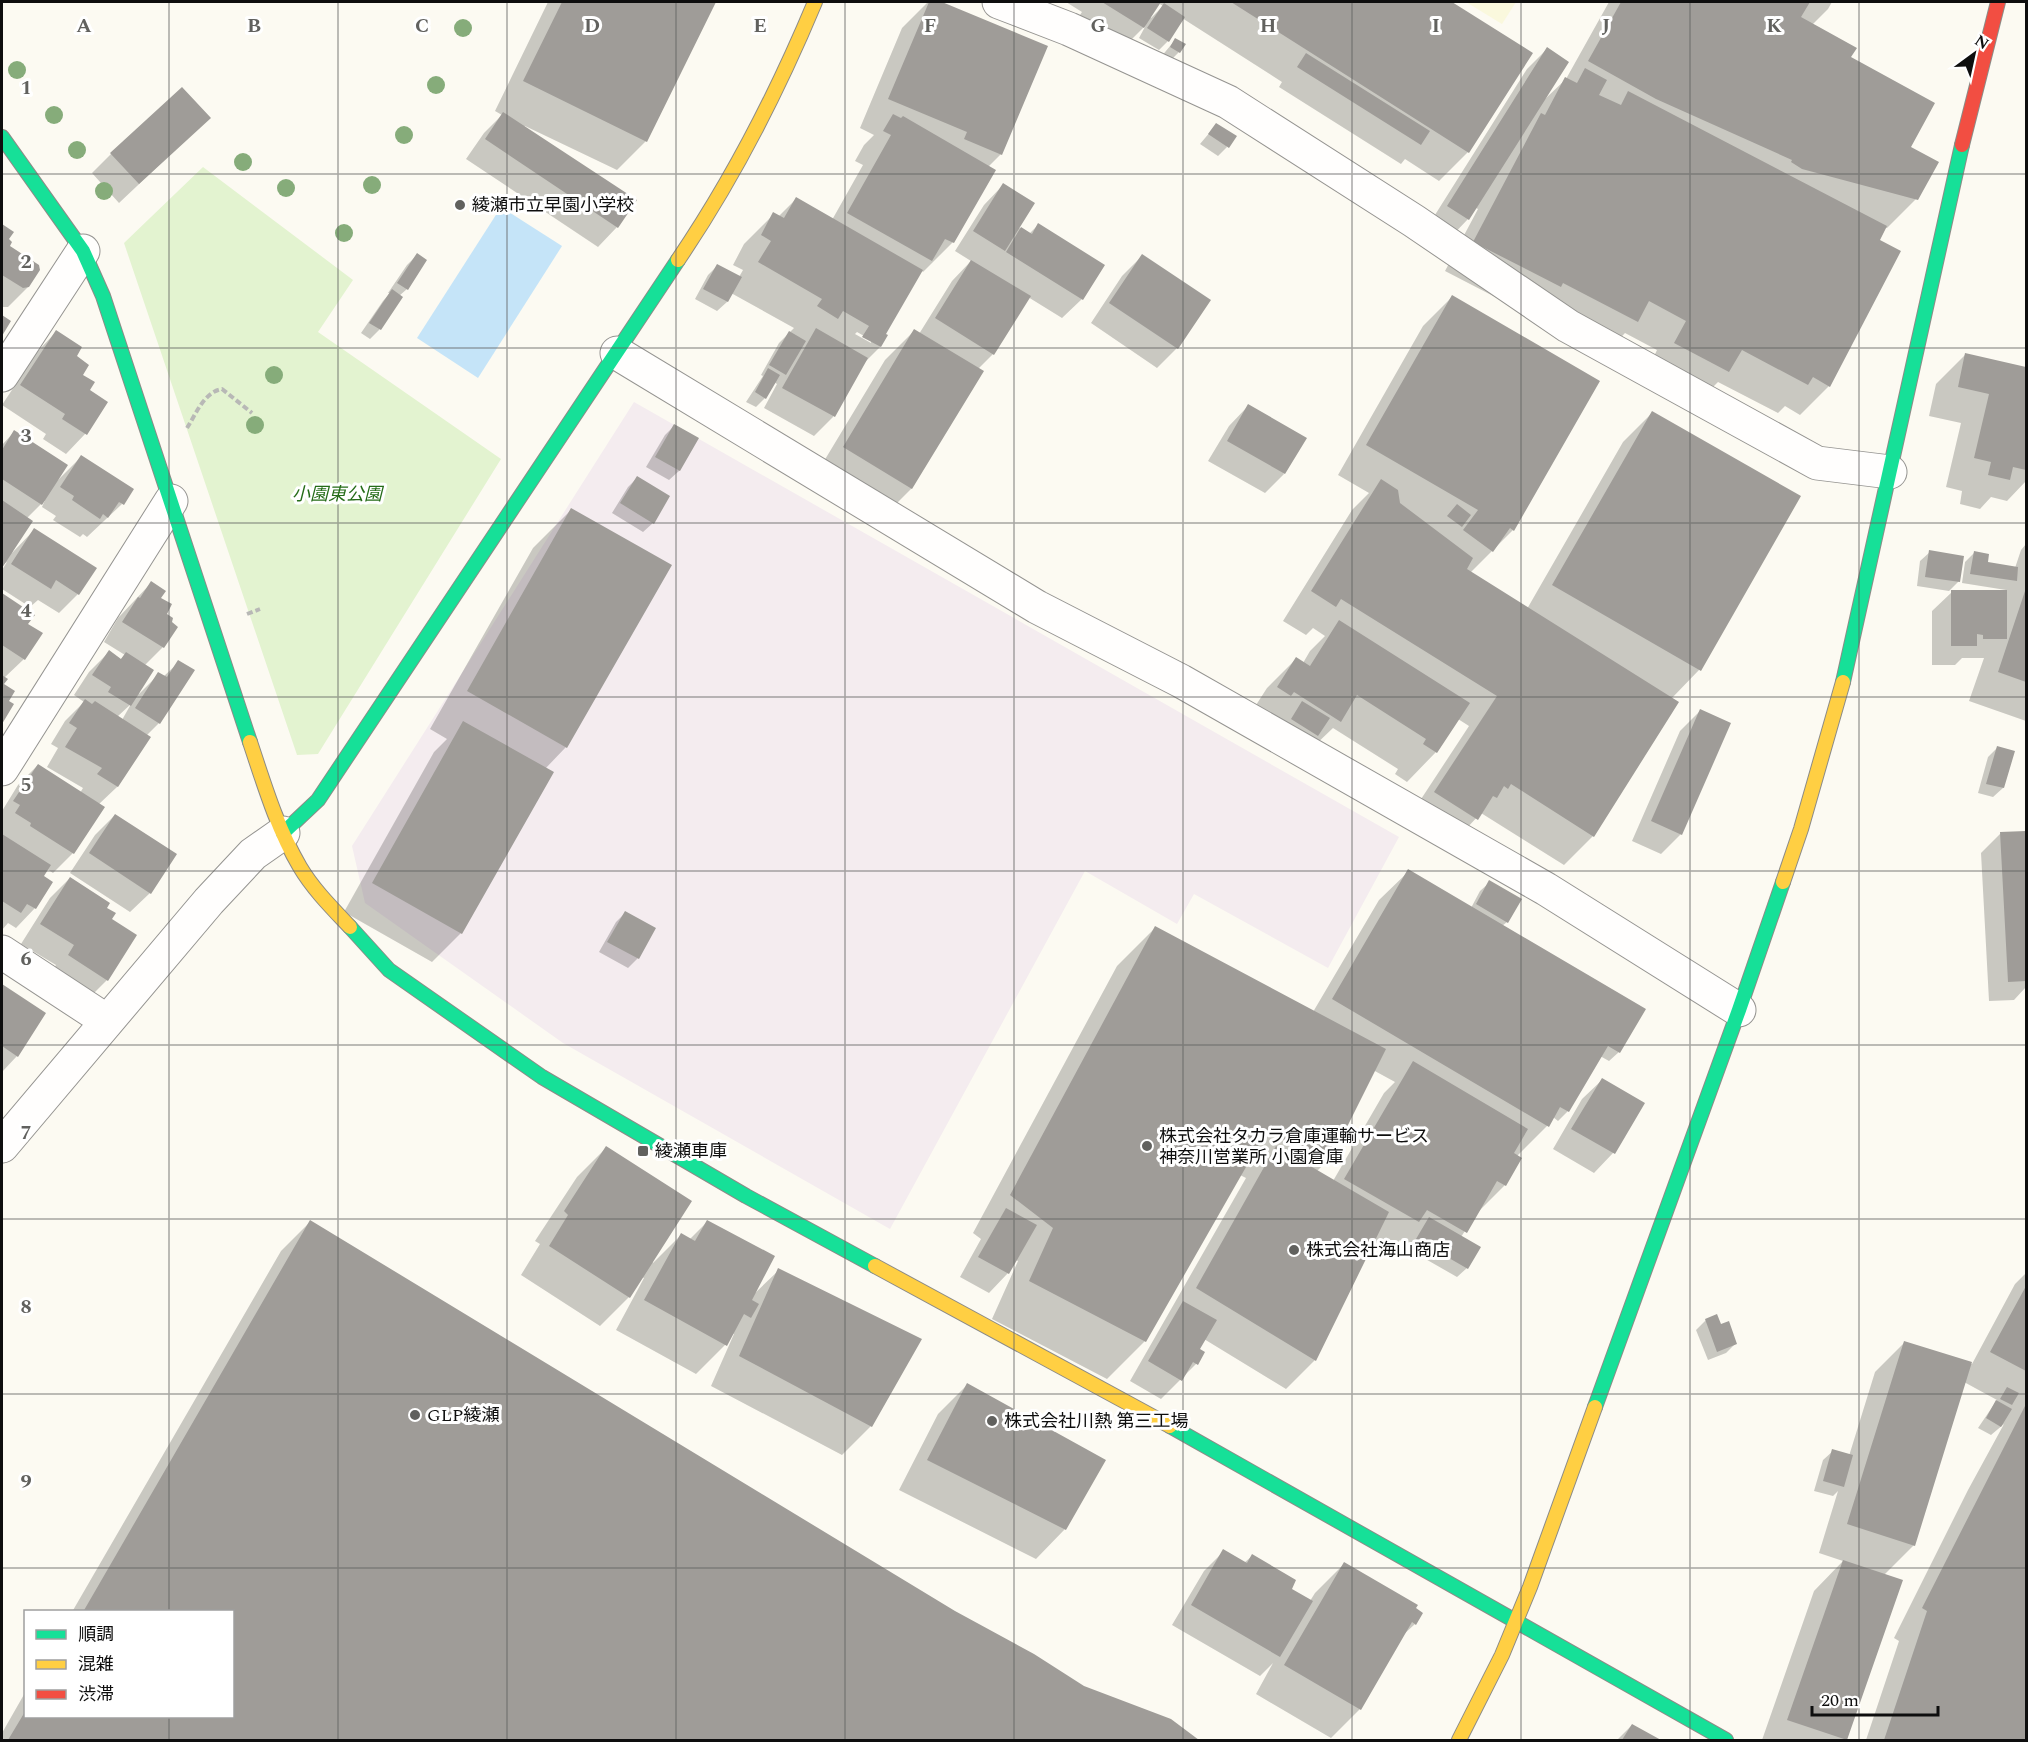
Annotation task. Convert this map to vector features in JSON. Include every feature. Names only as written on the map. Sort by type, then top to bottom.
[{"type":"street","points":[[2,1146],[224,885],[253,854],[283,833],[318,800],[693,238],[750,143],[791,60],[815,2]]},
{"type":"street","points":[[999,2],[1069,29],[1227,102],[1414,220],[1568,326],[1817,464],[1890,472]]},
{"type":"street","points":[[1460,1740],[1502,1655],[1515,1623],[1739,1010],[1801,829],[1841,691],[1958,159],[1998,2]]},
{"type":"street","points":[[2,137],[83,251],[103,296],[267,792],[283,833],[300,867],[319,894],[389,970],[542,1077],[746,1196],[1233,1461],[1515,1623],[1726,1740]]},
{"type":"street","points":[[2,375],[83,251]]},
{"type":"street","points":[[617,353],[1037,607],[1181,681],[1516,872],[1739,1010]]},
{"type":"street","points":[[2,769],[171,501]]},
{"type":"street","points":[[2,952],[107,1021]]},
{"type":"path","points":[[182,436],[208,395],[214,391],[222,389],[252,413]]},
{"type":"shaded area","points":[[1466,2],[1516,2],[1502,24]]},
{"type":"shaded area","points":[[634,402],[1399,837],[1328,968],[1194,894],[1177,924],[1085,871],[890,1229],[563,1043],[365,903],[352,846]]},
{"type":"green space","name":"小園東公園","points":[[203,167],[353,280],[318,332],[501,459],[318,754],[297,755],[124,243]]},
{"type":"water","points":[[501,207],[562,246],[478,378],[417,338]]},
{"type":"building","points":[[562,2],[716,2],[647,142],[523,81]]},
{"type":"building","points":[[929,2],[942,2],[1048,46],[1002,155],[964,139],[967,132],[888,99]]},
{"type":"building","points":[[1102,2],[1161,2],[1144,28]]},
{"type":"building","points":[[1231,2],[1452,2],[1533,53],[1469,153]]},
{"type":"building","points":[[1621,2],[1810,2],[1801,17],[1857,48],[1851,57],[1935,103],[1911,147],[1939,162],[1918,200],[1802,169],[1791,162],[1792,160],[1656,99],[1588,61]]},
{"type":"building","points":[[1164,3],[1185,17],[1169,42],[1147,28]]},
{"type":"building","points":[[1175,38],[1186,44],[1180,53],[1170,47]]},
{"type":"building","points":[[1547,47],[1569,62],[1469,220],[1447,206]]},
{"type":"building","points":[[1306,53],[1430,131],[1421,145],[1297,67]]},
{"type":"building","points":[[1585,68],[1607,80],[1599,95],[1621,105],[1628,91],[1887,226],[1880,240],[1901,251],[1830,387],[1813,377],[1808,385],[1742,350],[1729,372],[1674,343],[1686,321],[1649,301],[1638,322],[1563,283],[1561,287],[1473,242],[1541,113],[1545,115],[1565,77],[1577,83]]},
{"type":"building","points":[[182,87],[211,118],[139,184],[110,153]]},
{"type":"building","points":[[503,112],[637,200],[618,228],[485,139]]},
{"type":"building","points":[[893,114],[901,118],[903,116],[996,170],[954,243],[945,239],[932,261],[847,213],[891,135],[883,131]]},
{"type":"building","points":[[1216,123],[1237,136],[1229,148],[1208,134]]},
{"type":"building","points":[[1003,183],[1035,203],[1005,251],[973,231]]},
{"type":"building","points":[[796,197],[923,270],[886,334],[888,335],[881,347],[862,337],[869,326],[843,311],[838,319],[817,306],[822,299],[758,262],[771,241],[761,235],[773,212],[784,218]]},
{"type":"building","points":[[1038,223],[1105,265],[1083,300],[1006,252],[1021,227],[1032,234]]},
{"type":"building","points":[[2,224],[14,232],[9,239],[12,242],[10,246],[39,265],[40,270],[29,287],[23,288],[2,275]]},
{"type":"building","points":[[417,253],[427,260],[408,290],[397,283]]},
{"type":"building","points":[[1142,254],[1211,300],[1178,349],[1109,303]]},
{"type":"building","points":[[971,260],[1031,296],[994,355],[935,318]]},
{"type":"building","points":[[717,264],[742,277],[728,302],[703,289]]},
{"type":"building","points":[[392,289],[403,297],[381,330],[369,323]]},
{"type":"building","points":[[1452,295],[1600,381],[1514,531],[1510,528],[1493,552],[1463,530],[1478,510],[1366,445]]},
{"type":"building","points":[[2,315],[11,321],[2,336]]},
{"type":"building","points":[[816,328],[868,358],[835,417],[782,388]]},
{"type":"building","points":[[914,329],[984,371],[912,489],[843,447]]},
{"type":"building","points":[[56,330],[82,347],[77,356],[89,365],[83,375],[95,382],[90,390],[108,402],[87,435],[62,419],[65,414],[20,385]]},
{"type":"building","points":[[789,331],[806,341],[786,375],[769,365]]},
{"type":"building","points":[[1965,353],[2026,367],[2026,470],[2013,467],[2010,480],[1988,475],[1991,462],[1974,458],[1989,394],[1958,387]]},
{"type":"building","points":[[768,368],[780,375],[766,399],[755,392]]},
{"type":"building","points":[[1248,404],[1307,438],[1285,474],[1227,441]]},
{"type":"building","points":[[1652,411],[1801,496],[1701,671],[1552,585]]},
{"type":"building","points":[[674,424],[699,438],[680,471],[655,457]]},
{"type":"building","points":[[14,430],[68,465],[42,505],[2,479],[2,450]]},
{"type":"building","points":[[81,455],[134,489],[124,505],[119,502],[108,518],[103,514],[100,519],[72,500],[74,496],[60,487]]},
{"type":"building","points":[[637,476],[670,496],[654,524],[620,503]]},
{"type":"building","points":[[1381,479],[1398,490],[1400,503],[1473,558],[1467,569],[1679,702],[1594,837],[1511,784],[1508,789],[1504,786],[1497,798],[1493,796],[1478,820],[1434,792],[1497,696],[1341,599],[1336,607],[1311,591]]},
{"type":"building","points":[[2,500],[33,521],[2,568]]},
{"type":"building","points":[[1457,504],[1471,515],[1462,527],[1447,516]]},
{"type":"building","points":[[571,508],[672,565],[567,748],[467,691]]},
{"type":"building","points":[[34,528],[97,568],[79,595],[56,580],[51,589],[11,564]]},
{"type":"building","points":[[1929,550],[1964,556],[1960,582],[1925,577]]},
{"type":"building","points":[[1974,551],[1989,554],[1988,562],[2018,567],[2017,581],[1970,574]]},
{"type":"building","points":[[151,581],[166,591],[161,598],[172,604],[167,614],[173,618],[172,622],[178,627],[164,648],[122,622]]},
{"type":"building","points":[[2026,588],[2026,682],[1998,672]]},
{"type":"building","points":[[1951,590],[2007,590],[2007,639],[1983,639],[1983,635],[1977,634],[1977,646],[1951,646]]},
{"type":"building","points":[[2,593],[35,615],[28,624],[43,633],[25,660],[2,645]]},
{"type":"building","points":[[1339,620],[1470,703],[1437,753],[1423,744],[1426,739],[1357,695],[1341,722],[1294,692],[1291,696],[1277,687],[1296,657],[1310,666]]},
{"type":"building","points":[[109,650],[121,659],[126,652],[154,670],[131,706],[108,692],[111,687],[92,675]]},
{"type":"building","points":[[178,660],[195,670],[160,724],[135,708],[158,672],[167,677]]},
{"type":"building","points":[[2,675],[8,679],[4,684],[15,691],[9,701],[14,704],[2,724]]},
{"type":"building","points":[[85,699],[92,704],[95,701],[151,737],[118,787],[97,774],[102,768],[65,747],[77,728],[69,723]]},
{"type":"building","points":[[1302,701],[1330,718],[1318,736],[1291,719]]},
{"type":"building","points":[[1700,709],[1731,723],[1682,835],[1651,821]]},
{"type":"building","points":[[463,721],[554,772],[462,934],[372,883]]},
{"type":"building","points":[[1997,746],[2015,751],[2004,788],[1986,784]]},
{"type":"building","points":[[38,764],[105,807],[74,854],[30,826],[31,823],[15,813],[20,805],[13,801]]},
{"type":"building","points":[[115,814],[177,854],[151,894],[89,853]]},
{"type":"building","points":[[2026,831],[2026,981],[2008,982],[2000,832]]},
{"type":"building","points":[[2,834],[51,865],[44,876],[53,882],[36,909],[27,904],[21,913],[2,901]]},
{"type":"building","points":[[1408,869],[1646,1009],[1620,1053],[1608,1046],[1569,1112],[1560,1107],[1549,1127],[1332,999]]},
{"type":"building","points":[[70,877],[110,903],[107,908],[116,913],[112,919],[137,935],[108,981],[68,955],[74,945],[40,924]]},
{"type":"building","points":[[1489,880],[1522,899],[1508,923],[1476,904]]},
{"type":"building","points":[[625,911],[656,928],[639,959],[607,942]]},
{"type":"building","name":"株式会社タカラ倉庫運輸サービス 神奈川営業所 小園倉庫","points":[[1155,926],[1386,1049],[1330,1161],[1266,1132],[1146,1342],[1029,1281],[1053,1228],[1010,1195]]},
{"type":"building","points":[[2,984],[46,1013],[18,1057],[2,1046]]},
{"type":"building","points":[[1413,1061],[1528,1129],[1514,1153],[1522,1158],[1506,1186],[1497,1181],[1467,1233],[1427,1210],[1419,1222],[1344,1179]]},
{"type":"building","points":[[1602,1078],[1645,1103],[1615,1154],[1571,1129]]},
{"type":"building","points":[[606,1146],[692,1201],[630,1298],[549,1246],[568,1215],[564,1211]]},
{"type":"building","name":"株式会社海山商店","points":[[1276,1146],[1389,1212],[1316,1361],[1196,1288]]},
{"type":"building","points":[[1006,1208],[1037,1225],[1009,1274],[978,1257]]},
{"type":"building","points":[[1429,1217],[1481,1247],[1468,1269],[1416,1239]]},
{"type":"building","name":"GLP綾瀬","points":[[310,1220],[955,1611],[1034,1654],[1084,1686],[1171,1719],[1199,1740],[8,1740],[24,1713],[24,1718],[234,1718],[234,1610],[84,1610]]},
{"type":"building","points":[[707,1220],[775,1256],[752,1300],[759,1304],[751,1318],[744,1314],[727,1346],[644,1300],[681,1233],[695,1241]]},
{"type":"building","points":[[778,1268],[922,1339],[872,1427],[739,1356]]},
{"type":"building","points":[[2026,1286],[2026,1371],[1990,1352]]},
{"type":"building","points":[[1183,1301],[1217,1320],[1200,1349],[1205,1352],[1198,1365],[1193,1362],[1182,1381],[1148,1361]]},
{"type":"building","points":[[1717,1314],[1721,1324],[1729,1321],[1737,1344],[1717,1352],[1705,1319]]},
{"type":"building","points":[[1904,1341],[1972,1362],[1915,1546],[1847,1524]]},
{"type":"building","name":"株式会社川熱 第三工場","points":[[967,1383],[1106,1460],[1066,1530],[927,1460]]},
{"type":"building","points":[[2007,1387],[2019,1393],[2012,1405],[2000,1399]]},
{"type":"building","points":[[1996,1400],[2012,1409],[2001,1427],[1986,1418]]},
{"type":"building","points":[[2026,1404],[2026,1740],[1884,1740],[1927,1611],[1922,1608]]},
{"type":"building","points":[[1832,1449],[1853,1455],[1844,1487],[1823,1481]]},
{"type":"building","points":[[1223,1549],[1247,1563],[1252,1554],[1296,1580],[1292,1589],[1313,1601],[1280,1657],[1191,1605]]},
{"type":"building","points":[[1843,1560],[1903,1580],[1847,1740],[1787,1720]]},
{"type":"building","points":[[1344,1562],[1418,1605],[1416,1608],[1423,1613],[1416,1625],[1412,1622],[1361,1710],[1284,1665]]},
{"type":"building","points":[[1632,1724],[1661,1740],[1622,1740]]},
{"type":"traffic: fast","points":[[2,137],[83,251],[103,296],[250,742]]},
{"type":"traffic: fast","points":[[1843,682],[1962,145]]},
{"type":"traffic: fast","points":[[283,833],[318,800],[678,260]]},
{"type":"traffic: fast","points":[[1595,1407],[1783,882]]},
{"type":"traffic: fast","points":[[350,927],[389,970],[542,1077],[746,1196],[875,1266]]},
{"type":"traffic: fast","points":[[1170,1426],[1726,1740]]},
{"type":"traffic: slow","points":[[678,260],[753,135],[815,2]]},
{"type":"traffic: slow","points":[[1783,882],[1801,829],[1843,682]]},
{"type":"traffic: slow","points":[[250,742],[284,837],[300,867],[323,898],[350,927]]},
{"type":"traffic: slow","points":[[875,1266],[1170,1426]]},
{"type":"traffic: slow","points":[[1459,1740],[1502,1655],[1530,1587],[1595,1407]]},
{"type":"traffic: jam","points":[[1962,145],[1998,2]]},
{"type":"place","name":"綾瀬市立早園小学校","points":[[460,205]]},
{"type":"place","name":"株式会社タカラ倉庫運輸サービス 神奈川営業所 小園倉庫","points":[[1147,1146]]},
{"type":"place","name":"綾瀬車庫","points":[[643,1151]]},
{"type":"place","name":"株式会社海山商店","points":[[1294,1250]]},
{"type":"place","name":"GLP綾瀬","points":[[415,1415]]},
{"type":"place","name":"株式会社川熱 第三工場","points":[[992,1421]]}]
